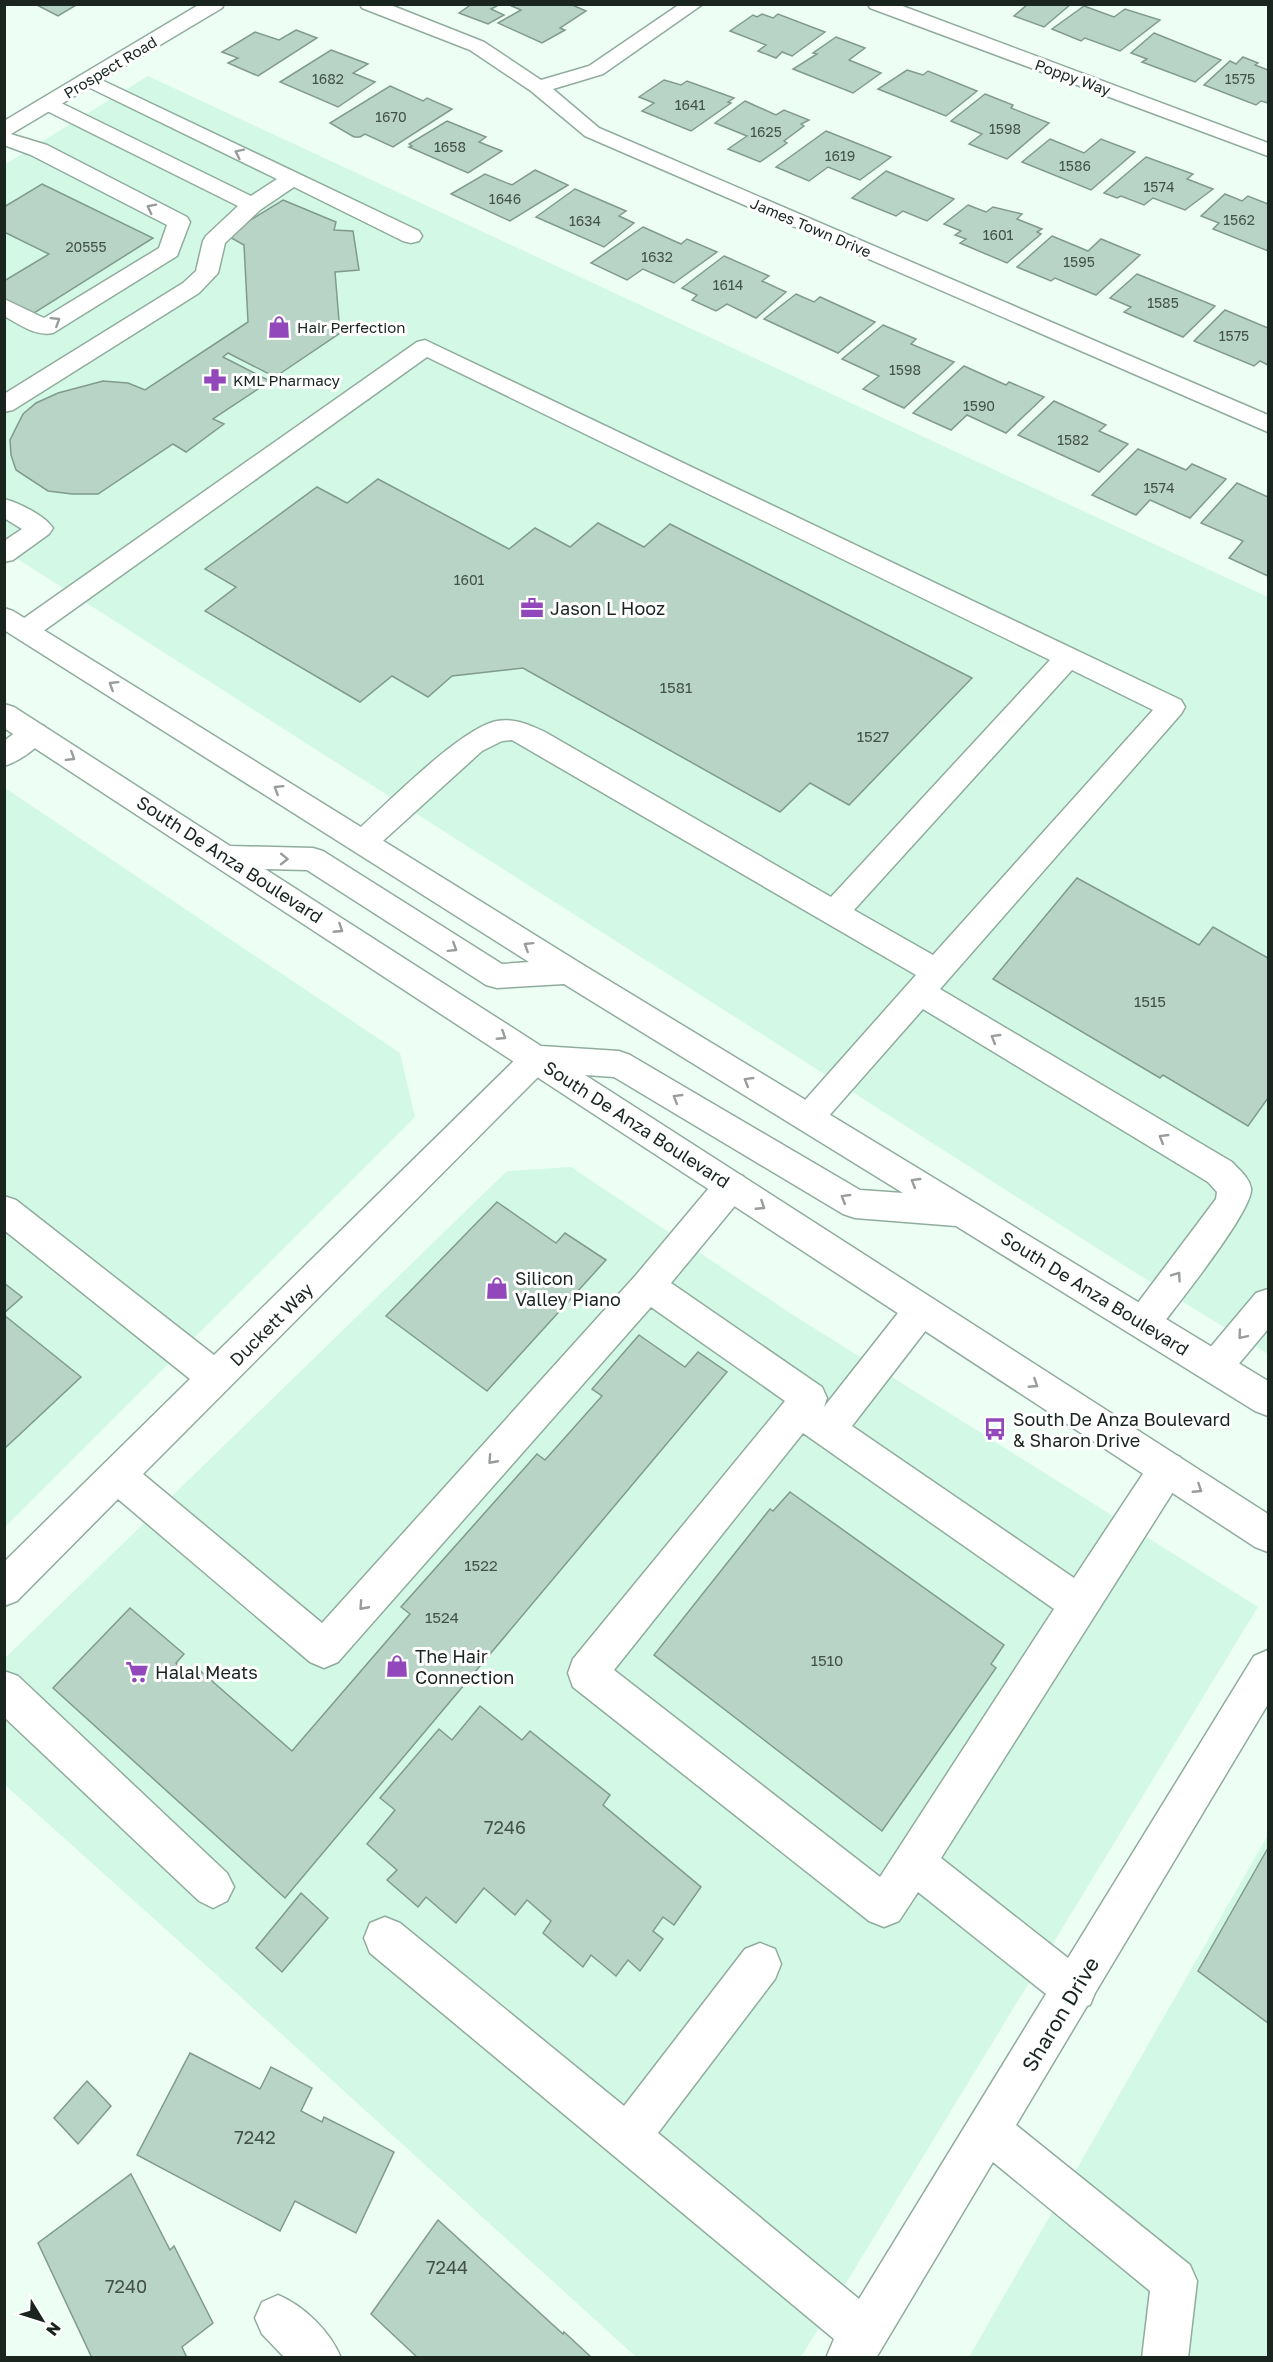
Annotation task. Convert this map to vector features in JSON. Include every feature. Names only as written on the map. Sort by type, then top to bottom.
[{"type":"main road","name":"Prospect Road","points":[[6,130],[215,4]]},
{"type":"main road","name":"James Town Drive","points":[[369,4],[477,46],[538,87],[592,132],[1269,424]]},
{"type":"main road","points":[[538,87],[596,70],[694,4]]},
{"type":"main road","name":"Poppy Way","points":[[877,4],[1269,150]]},
{"type":"main road","points":[[89,80],[411,236]]},
{"type":"main road","points":[[48,104],[82,123],[252,205]]},
{"type":"main road","points":[[4,306],[45,328],[169,251],[179,222],[39,150],[6,130]]},
{"type":"main road","points":[[4,405],[191,288],[207,273],[214,241],[252,205],[292,179]]},
{"type":"main road","points":[[15,624],[425,347],[1171,707],[809,1117]]},
{"type":"main road","points":[[4,507],[40,528],[4,554]]},
{"type":"main road","name":"South De Anza Boulevard","points":[[15,624],[569,972],[1269,1400]]},
{"type":"main road","points":[[834,913],[1068,657]]},
{"type":"main road","name":"South De Anza Boulevard","points":[[4,714],[1269,1535]]},
{"type":"main road","points":[[363,842],[472,744],[496,731],[515,730],[535,739],[834,913],[929,982],[1220,1172],[1234,1187],[1234,1195],[1229,1207],[1143,1323]]},
{"type":"main road","points":[[4,756],[34,733]]},
{"type":"main road","points":[[226,857],[314,859],[497,976],[569,972]]},
{"type":"main road","points":[[536,1059],[619,1064],[855,1204],[964,1212]]},
{"type":"main road","name":"Duckett Way","points":[[4,1588],[536,1059]]},
{"type":"main road","points":[[117,1476],[324,1649],[648,1286],[731,1186]]},
{"type":"main road","points":[[4,1210],[216,1378]]},
{"type":"main road","points":[[648,1286],[809,1398],[813,1420],[1079,1604]]},
{"type":"main road","points":[[1215,1367],[1269,1304]]},
{"type":"main road","points":[[921,1310],[813,1420],[587,1672],[884,1906],[914,1863],[1167,1469]]},
{"type":"main road","name":"Sharon Drive","points":[[856,2346],[1269,1670]]},
{"type":"main road","points":[[4,1690],[213,1887]]},
{"type":"main road","points":[[914,1863],[1075,1990]]},
{"type":"main road","points":[[385,1938],[802,2280],[856,2346]]},
{"type":"main road","points":[[628,2137],[760,1964]]},
{"type":"main road","points":[[989,2131],[1174,2281],[1165,2358]]},
{"type":"main road","points":[[278,2318],[318,2358]]},
{"type":"shaded area","points":[[148,76],[1268,597],[1268,1354],[1139,1275],[5,551],[4,165]]},
{"type":"shaded area","points":[[5,788],[400,1053],[415,1117],[5,1527]]},
{"type":"shaded area","points":[[571,1167],[787,1311],[1258,1607],[801,2357],[636,2357],[5,1785],[5,1658],[507,1171]]},
{"type":"shaded area","points":[[1268,1835],[1268,2357],[969,2357]]},
{"type":"building","points":[[35,4],[78,4],[58,16]]},
{"type":"building","points":[[472,4],[494,4],[497,6],[491,9],[504,15],[488,24],[459,13]]},
{"type":"building","points":[[507,4],[570,4],[586,11],[560,28],[565,30],[542,43],[498,23],[521,10]]},
{"type":"building","points":[[1028,4],[1071,4],[1044,27],[1014,16]]},
{"type":"building","points":[[1084,6],[1114,17],[1125,9],[1160,20],[1120,51],[1085,38],[1081,41],[1052,29]]},
{"type":"building","points":[[762,14],[773,18],[778,14],[825,32],[792,56],[782,52],[776,58],[758,51],[766,45],[730,31],[753,15],[757,17]]},
{"type":"building","points":[[296,30],[317,38],[258,76],[228,63],[238,58],[222,52],[255,32],[279,40]]},
{"type":"building","points":[[1154,33],[1221,60],[1195,82],[1142,62],[1147,59],[1131,53]]},
{"type":"building","points":[[836,37],[865,48],[849,60],[881,73],[853,93],[793,69],[817,54],[813,53]]},
{"type":"building","points":[[331,50],[368,64],[353,73],[375,82],[338,107],[280,82]]},
{"type":"building","points":[[1243,57],[1268,70],[1268,103],[1261,101],[1256,105],[1204,85],[1230,61],[1236,64]]},
{"type":"building","points":[[907,70],[923,75],[928,71],[977,91],[946,116],[878,89]]},
{"type":"building","points":[[664,80],[681,85],[687,81],[734,98],[728,102],[731,103],[691,131],[642,111],[654,103],[639,97]]},
{"type":"building","points":[[390,86],[423,101],[427,98],[452,109],[393,147],[365,134],[354,137],[330,123]]},
{"type":"building","points":[[985,94],[1013,105],[1011,108],[1049,123],[1007,159],[969,144],[982,134],[951,121]]},
{"type":"building","points":[[745,101],[776,115],[784,110],[809,120],[801,124],[804,126],[784,141],[787,143],[760,162],[728,149],[747,136],[715,123]]},
{"type":"building","points":[[447,121],[486,137],[479,142],[502,151],[468,173],[409,147],[412,146],[409,144]]},
{"type":"building","points":[[826,131],[891,157],[860,180],[828,167],[809,181],[776,167]]},
{"type":"building","points":[[1050,139],[1084,153],[1101,139],[1135,152],[1091,190],[1022,162]]},
{"type":"building","points":[[1146,157],[1193,174],[1187,179],[1213,189],[1185,210],[1153,198],[1144,205],[1121,196],[1117,198],[1104,193]]},
{"type":"building","points":[[535,170],[568,185],[510,221],[451,194],[485,174],[512,185]]},
{"type":"building","points":[[886,171],[954,199],[927,221],[903,211],[896,216],[852,198]]},
{"type":"building","points":[[42,184],[153,238],[31,315],[4,301],[4,281],[49,254],[4,232],[4,207]]},
{"type":"building","points":[[575,189],[626,211],[619,216],[634,223],[604,247],[536,217]]},
{"type":"building","points":[[1225,194],[1242,201],[1248,196],[1268,204],[1268,251],[1213,229],[1219,223],[1201,216]]},
{"type":"building","points":[[283,200],[336,222],[334,230],[353,231],[359,270],[335,272],[340,333],[275,377],[228,353],[223,357],[270,381],[213,419],[224,424],[186,452],[173,444],[98,494],[48,491],[16,470],[11,455],[10,440],[23,414],[36,403],[58,393],[103,381],[128,383],[145,390],[248,322],[244,245],[226,235]]},
{"type":"building","points":[[968,205],[986,212],[993,207],[1022,214],[1017,219],[1042,229],[1037,232],[1041,234],[1007,263],[960,243],[966,239],[955,235],[961,231],[944,224]]},
{"type":"building","points":[[643,227],[681,244],[687,239],[717,252],[674,283],[643,269],[627,280],[591,263]]},
{"type":"building","points":[[1052,236],[1088,251],[1101,239],[1140,255],[1096,295],[1055,278],[1051,281],[1017,267]]},
{"type":"building","points":[[724,256],[769,276],[762,281],[786,292],[756,318],[727,304],[716,311],[692,300],[697,295],[682,288]]},
{"type":"building","points":[[1137,274],[1215,306],[1183,337],[1124,312],[1131,307],[1110,298]]},
{"type":"building","points":[[796,294],[814,302],[820,297],[875,322],[838,353],[764,319]]},
{"type":"building","points":[[1225,310],[1268,328],[1268,365],[1260,361],[1254,366],[1194,341]]},
{"type":"building","points":[[883,325],[916,339],[911,344],[954,362],[904,408],[863,389],[879,376],[842,359]]},
{"type":"building","points":[[964,366],[1006,385],[1009,382],[1044,397],[1006,433],[967,415],[951,430],[913,413]]},
{"type":"building","points":[[1054,401],[1106,425],[1099,431],[1128,444],[1099,472],[1018,435]]},
{"type":"building","points":[[1138,449],[1186,470],[1192,464],[1226,479],[1190,518],[1150,500],[1136,515],[1092,495]]},
{"type":"building","points":[[378,479],[509,549],[535,528],[570,547],[598,523],[644,547],[670,524],[972,678],[849,805],[810,783],[780,812],[523,668],[452,676],[428,697],[392,676],[360,702],[205,611],[236,587],[205,569],[317,487],[347,503]]},
{"type":"building","points":[[1237,483],[1268,497],[1268,576],[1229,558],[1243,541],[1201,523]]},
{"type":"building","points":[[1077,878],[1199,945],[1213,927],[1268,958],[1268,1098],[1248,1126],[1163,1075],[1160,1078],[993,979]]},
{"type":"building","name":"Silicon Valley Piano","points":[[497,1202],[556,1243],[565,1233],[606,1260],[487,1391],[386,1316]]},
{"type":"building","points":[[4,1283],[22,1297],[4,1313]]},
{"type":"building","points":[[4,1315],[81,1377],[4,1449]]},
{"type":"building","points":[[639,1335],[685,1367],[698,1352],[727,1372],[285,1898],[53,1688],[130,1608],[184,1654],[176,1663],[189,1676],[196,1667],[292,1751],[410,1614],[401,1607],[537,1454],[545,1460],[602,1396],[592,1389]]},
{"type":"building","points":[[790,1492],[1004,1645],[991,1664],[996,1668],[882,1831],[654,1655],[770,1509],[773,1511]]},
{"type":"building","points":[[480,1706],[522,1740],[530,1731],[610,1795],[603,1805],[701,1887],[674,1925],[663,1917],[653,1931],[663,1939],[640,1971],[628,1960],[616,1976],[591,1955],[583,1967],[543,1933],[551,1921],[527,1900],[515,1915],[484,1888],[456,1923],[426,1897],[418,1907],[387,1880],[397,1870],[367,1844],[395,1810],[380,1798],[439,1729],[452,1740]]},
{"type":"building","points":[[1268,1848],[1268,2023],[1198,1971]]},
{"type":"building","points":[[301,1893],[328,1918],[282,1972],[256,1948]]},
{"type":"building","points":[[190,2053],[260,2089],[271,2067],[312,2088],[301,2111],[322,2122],[324,2117],[394,2152],[356,2233],[295,2201],[280,2231],[137,2155]]},
{"type":"building","points":[[87,2081],[111,2106],[78,2144],[54,2118]]},
{"type":"building","points":[[131,2174],[170,2250],[174,2246],[213,2323],[182,2347],[187,2358],[92,2358],[38,2243]]},
{"type":"building","points":[[438,2220],[592,2358],[418,2358],[371,2314]]},
{"type":"place","name":"Hair Perfection","points":[[279,327]]},
{"type":"place","name":"KML Pharmacy","points":[[215,380]]},
{"type":"place","name":"Jason L Hooz","points":[[532,608]]},
{"type":"place","name":"Silicon Valley Piano","points":[[497,1288]]},
{"type":"place","name":"South De Anza Boulevard & Sharon Drive","points":[[995,1429]]},
{"type":"place","name":"The Hair Connection","points":[[397,1666]]},
{"type":"place","name":"Halal Meats","points":[[137,1672]]}]
